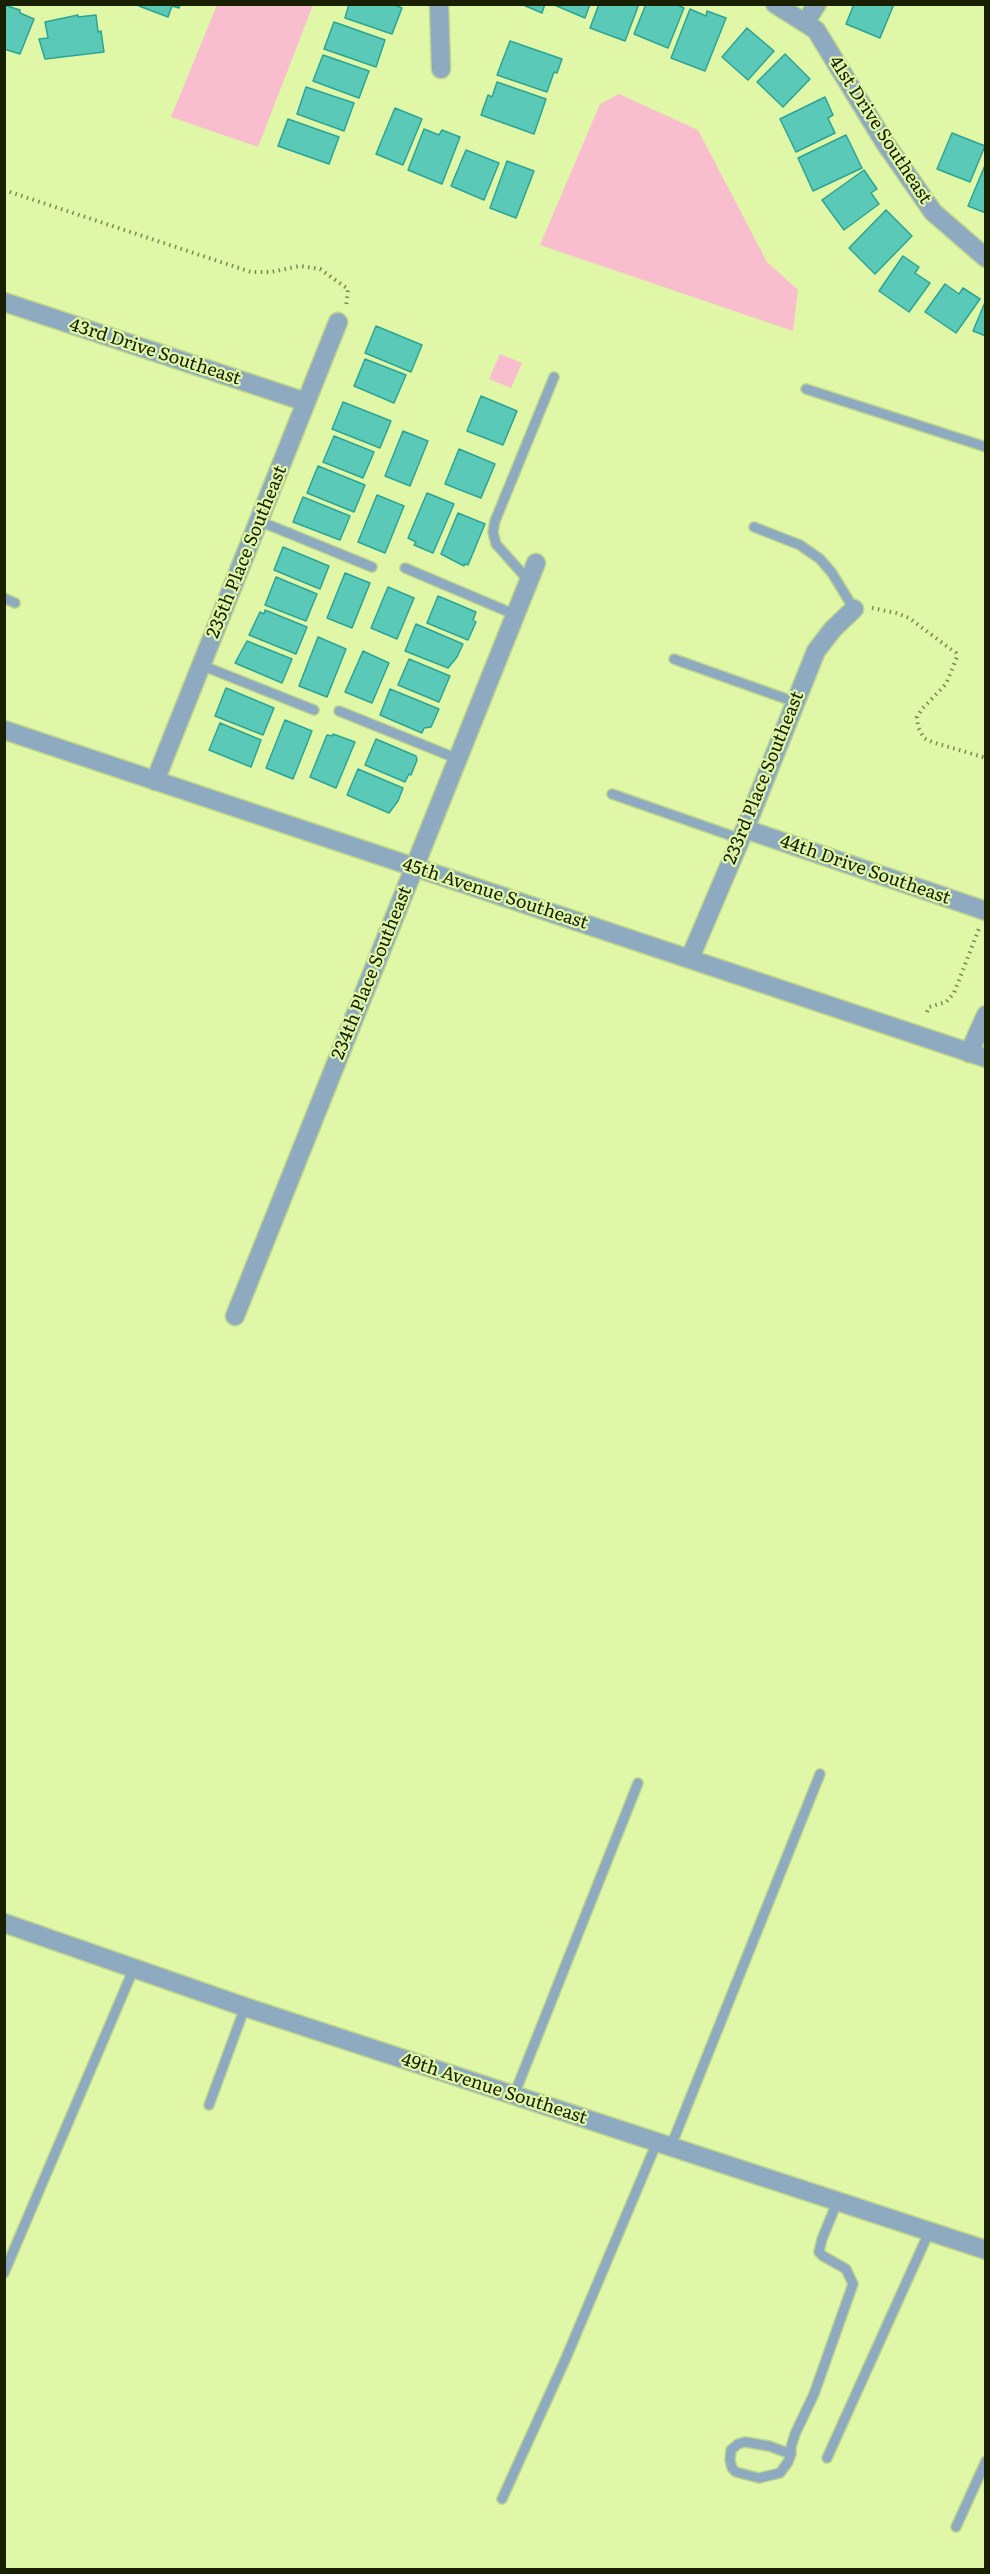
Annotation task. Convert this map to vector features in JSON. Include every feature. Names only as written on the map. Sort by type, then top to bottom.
[{"type":"street","points":[[439,4],[441,69]]},
{"type":"street","name":"41st Drive Southeast","points":[[775,4],[816,30],[885,143],[933,212],[986,258]]},
{"type":"street","points":[[805,23],[818,4]]},
{"type":"street","name":"43rd Drive Southeast","points":[[4,302],[306,402]]},
{"type":"street","name":"235th Place Southeast","points":[[155,781],[338,322]]},
{"type":"street","name":"234th Place Southeast","points":[[235,1316],[536,563]]},
{"type":"street","name":"233rd Place Southeast","points":[[690,958],[743,834],[816,651],[833,629],[854,609]]},
{"type":"street","name":"45th Avenue Southeast","points":[[4,730],[977,1055]]},
{"type":"street","name":"44th Drive Southeast","points":[[743,834],[985,911]]},
{"type":"street","points":[[977,1055],[986,1015]]},
{"type":"street","name":"49th Avenue Southeast","points":[[4,1923],[245,2007],[986,2250]]},
{"type":"lane","points":[[529,581],[496,544],[493,532],[495,521],[554,377]]},
{"type":"lane","points":[[806,389],[986,447]]},
{"type":"lane","points":[[259,521],[372,567]]},
{"type":"lane","points":[[754,527],[800,545],[820,559],[832,573],[854,609]]},
{"type":"lane","points":[[405,568],[516,615]]},
{"type":"lane","points":[[4,598],[15,603]]},
{"type":"lane","points":[[674,659],[795,702]]},
{"type":"lane","points":[[201,665],[314,710]]},
{"type":"lane","points":[[339,711],[458,759]]},
{"type":"lane","points":[[612,794],[743,834]]},
{"type":"lane","points":[[502,2499],[664,2144],[820,1774]]},
{"type":"lane","points":[[514,2095],[638,1783]]},
{"type":"lane","points":[[4,2273],[134,1968]]},
{"type":"lane","points":[[209,2105],[245,2007]]},
{"type":"lane","points":[[791,2454],[769,2446],[745,2442],[731,2450],[730,2460],[736,2472],[759,2478],[770,2477],[784,2470],[791,2454],[795,2434],[814,2394],[853,2284],[846,2269],[819,2252],[838,2200]]},
{"type":"lane","points":[[827,2458],[930,2230]]},
{"type":"lane","points":[[956,2527],[986,2461]]},
{"type":"path","points":[[4,190],[251,272],[271,272],[300,266],[320,269],[348,289],[346,307],[338,322]]},
{"type":"path","points":[[854,609],[878,608],[902,616],[956,653],[957,657],[946,684],[917,717],[918,727],[924,738],[932,742],[986,758]]},
{"type":"path","points":[[927,1012],[929,1007],[946,1002],[954,993],[985,911]]},
{"type":"shaded area","points":[[217,5],[313,5],[258,147],[171,117]]},
{"type":"shaded area","points":[[619,94],[698,130],[767,262],[798,290],[793,331],[540,245],[600,104]]},
{"type":"shaded area","points":[[500,354],[522,363],[511,388],[489,379]]},
{"type":"building","points":[[139,4],[180,4],[179,8],[172,6],[168,17],[139,6]]},
{"type":"building","points":[[349,4],[392,4],[402,8],[392,34],[345,18]]},
{"type":"building","points":[[521,4],[545,4],[542,13]]},
{"type":"building","points":[[552,4],[590,4],[585,18]]},
{"type":"building","points":[[599,4],[639,4],[625,41],[590,28]]},
{"type":"building","points":[[646,4],[675,4],[684,8],[668,48],[634,34]]},
{"type":"building","points":[[854,4],[894,4],[880,38],[846,24]]},
{"type":"building","points":[[4,5],[20,10],[20,13],[34,19],[20,54],[4,49]]},
{"type":"building","points":[[690,9],[706,16],[707,11],[726,18],[705,71],[671,58]]},
{"type":"building","points":[[78,15],[78,17],[96,15],[104,52],[45,59],[39,39],[48,38],[45,22]]},
{"type":"building","points":[[334,22],[385,40],[376,67],[324,49]]},
{"type":"building","points":[[747,28],[774,51],[748,80],[722,57]]},
{"type":"building","points":[[510,41],[562,59],[557,73],[554,72],[547,92],[497,75]]},
{"type":"building","points":[[785,54],[810,79],[783,107],[757,82]]},
{"type":"building","points":[[323,55],[369,71],[359,98],[313,81]]},
{"type":"building","points":[[497,82],[546,99],[534,134],[481,115],[488,95],[492,97]]},
{"type":"building","points":[[306,87],[354,103],[344,131],[297,114]]},
{"type":"building","points":[[825,97],[833,115],[828,118],[835,133],[796,152],[780,119]]},
{"type":"building","points":[[395,108],[422,119],[403,165],[376,154]]},
{"type":"building","points":[[288,119],[339,137],[329,164],[278,146]]},
{"type":"building","points":[[424,129],[439,135],[442,130],[460,137],[442,184],[408,170]]},
{"type":"building","points":[[952,133],[985,146],[970,182],[937,169]]},
{"type":"building","points":[[846,135],[862,168],[813,191],[798,158]]},
{"type":"building","points":[[466,150],[499,163],[484,200],[451,186]]},
{"type":"building","points":[[507,161],[534,171],[516,218],[490,208]]},
{"type":"building","points":[[986,163],[986,213],[968,206]]},
{"type":"building","points":[[864,170],[877,189],[871,193],[879,204],[844,230],[822,200]]},
{"type":"building","points":[[886,210],[912,236],[875,274],[849,248]]},
{"type":"building","points":[[903,256],[919,267],[915,273],[930,283],[909,312],[879,291]]},
{"type":"building","points":[[945,284],[959,294],[963,288],[980,299],[956,333],[925,312]]},
{"type":"building","points":[[986,300],[986,336],[973,331]]},
{"type":"building","points":[[376,326],[422,345],[411,372],[365,353]]},
{"type":"building","points":[[365,359],[406,375],[394,403],[354,386]]},
{"type":"building","points":[[481,396],[517,411],[503,445],[467,431]]},
{"type":"building","points":[[343,402],[391,421],[380,448],[332,429]]},
{"type":"building","points":[[403,431],[428,441],[410,486],[385,476]]},
{"type":"building","points":[[334,436],[374,452],[363,478],[323,462]]},
{"type":"building","points":[[459,449],[495,464],[481,498],[445,484]]},
{"type":"building","points":[[318,466],[365,485],[354,512],[307,493]]},
{"type":"building","points":[[427,493],[454,504],[433,553],[414,545],[416,542],[408,538]]},
{"type":"building","points":[[377,495],[404,506],[385,553],[358,542]]},
{"type":"building","points":[[303,497],[350,516],[340,540],[293,522]]},
{"type":"building","points":[[458,513],[485,524],[468,565],[464,566],[441,554]]},
{"type":"building","points":[[283,547],[329,566],[320,589],[274,570]]},
{"type":"building","points":[[345,573],[370,583],[352,628],[327,618]]},
{"type":"building","points":[[276,577],[317,594],[306,621],[265,605]]},
{"type":"building","points":[[388,587],[414,598],[397,639],[371,628]]},
{"type":"building","points":[[438,596],[476,612],[473,620],[476,622],[468,640],[427,623]]},
{"type":"building","points":[[265,610],[307,627],[296,654],[249,635],[260,612],[264,614]]},
{"type":"building","points":[[416,624],[463,644],[457,657],[448,668],[405,651]]},
{"type":"building","points":[[318,637],[346,649],[327,697],[299,686]]},
{"type":"building","points":[[247,641],[292,659],[282,683],[235,663]]},
{"type":"building","points":[[363,651],[389,663],[372,703],[345,692]]},
{"type":"building","points":[[409,659],[450,676],[439,702],[398,685]]},
{"type":"building","points":[[226,688],[274,708],[263,735],[215,716]]},
{"type":"building","points":[[390,689],[439,709],[431,727],[424,728],[422,733],[380,715]]},
{"type":"building","points":[[285,720],[312,731],[293,779],[266,768]]},
{"type":"building","points":[[220,723],[261,740],[251,767],[209,750]]},
{"type":"building","points":[[333,734],[355,742],[336,788],[310,777],[327,735],[332,736]]},
{"type":"building","points":[[376,739],[416,756],[417,760],[411,775],[409,774],[405,782],[365,765]]},
{"type":"building","points":[[358,769],[403,788],[398,801],[389,813],[347,795]]}]
